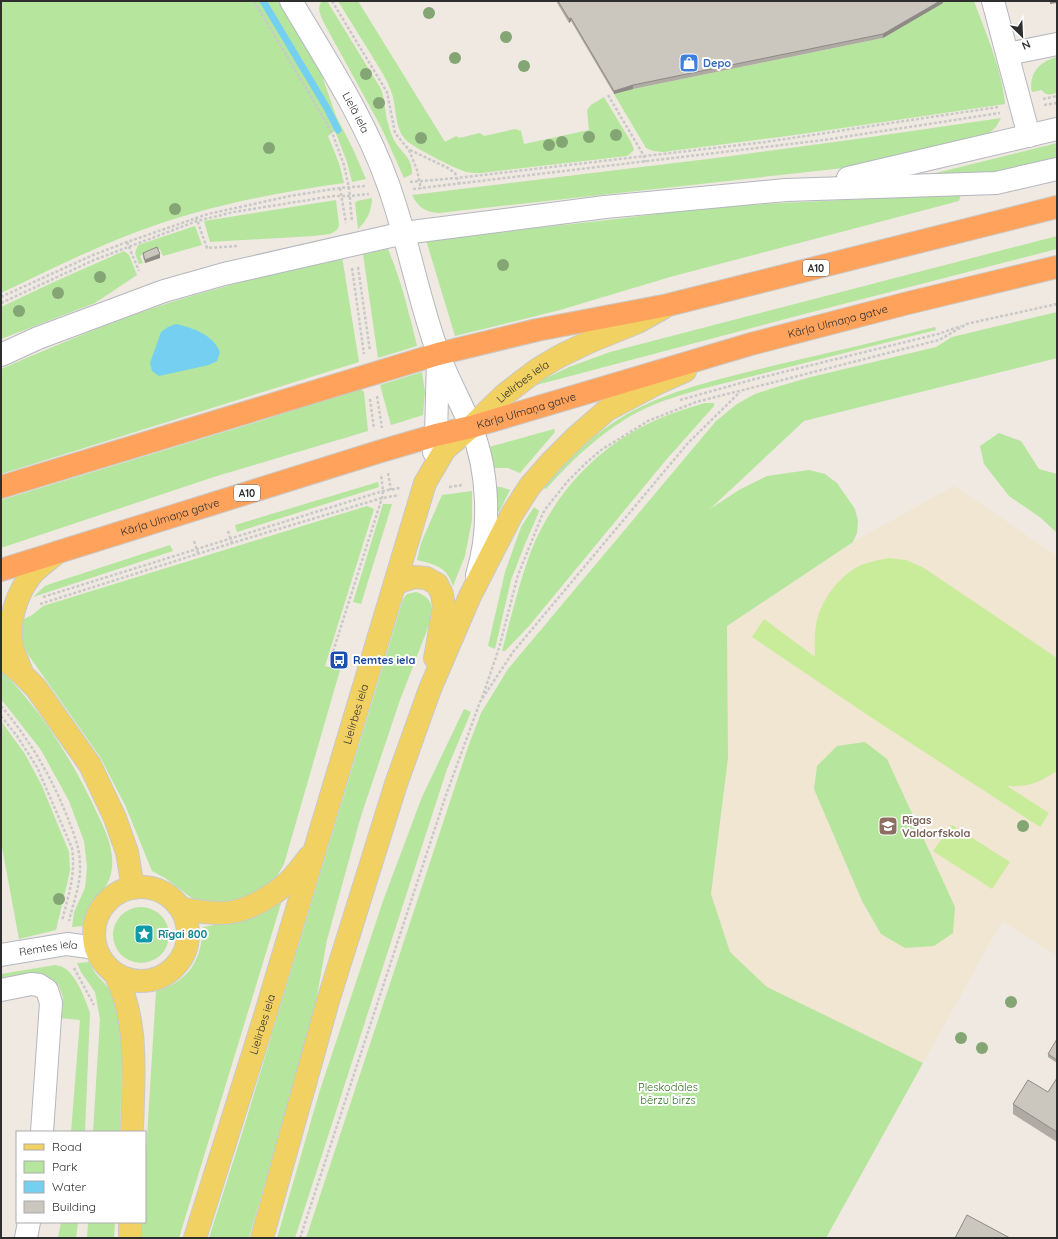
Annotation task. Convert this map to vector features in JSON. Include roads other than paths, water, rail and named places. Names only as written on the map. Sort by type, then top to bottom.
[{"type":"highway","name":"A10","points":[[1,487],[373,372],[438,354],[537,330],[668,305],[1057,207]]},
{"type":"highway","name":"Kārļa Ulmaņa gatve","points":[[1,570],[385,450],[436,435],[471,427],[751,344],[908,303],[1057,267]]},
{"type":"highway","points":[[1004,280],[1057,280]]},
{"type":"main road","name":"Lielirbes iela","points":[[195,1238],[264,1019],[396,584],[422,492],[431,471],[445,449],[471,427],[504,395],[538,370],[566,353],[638,322],[668,305]]},
{"type":"main road","points":[[262,1238],[328,1001],[396,784],[430,689],[470,596],[512,514],[530,486],[551,462],[576,437],[607,410],[658,383],[751,344]]},
{"type":"main road","points":[[22,674],[13,649],[11,629],[15,609],[21,592],[32,573],[58,552]]},
{"type":"main road","points":[[396,584],[414,577],[426,578],[436,584],[442,594],[444,607],[438,634],[430,689]]},
{"type":"main road","points":[[1,656],[36,688],[90,765],[115,818],[127,852],[133,888]]},
{"type":"main road","points":[[182,909],[212,913],[232,912],[250,906],[287,883],[315,850]]},
{"type":"main road","points":[[144,887],[161,891],[175,900],[182,909],[187,920],[189,932],[188,944],[178,966],[168,974],[158,979],[146,982],[135,982],[115,974],[100,958],[96,948],[94,926],[104,905],[112,897],[122,891],[144,887]]},
{"type":"main road","points":[[115,974],[128,1008],[134,1054],[132,1131]]},
{"type":"main road","points":[[130,1223],[130,1238]]},
{"type":"street","name":"Lielā iela","points":[[291,1],[375,149],[390,188],[404,232],[415,278],[438,354]]},
{"type":"street","points":[[993,1],[1008,54],[1012,108],[1029,136]]},
{"type":"street","points":[[1008,54],[1057,44]]},
{"type":"street","points":[[786,190],[870,173],[1057,129]]},
{"type":"street","points":[[1,355],[38,338],[164,291],[224,274],[404,232],[605,207],[717,195],[786,190],[996,183],[1057,169]]},
{"type":"street","points":[[438,354],[471,427],[479,449],[482,463],[485,508],[482,558],[470,596]]},
{"type":"street","points":[[431,471],[436,435],[438,354]]},
{"type":"street","name":"Remtes iela","points":[[1,955],[64,944],[96,948]]},
{"type":"street","points":[[1,990],[31,984],[39,985],[47,990],[51,1003],[42,1131]]},
{"type":"street","points":[[26,1238],[30,1223]]},
{"type":"water","points":[[176,324],[195,330],[207,336],[217,346],[220,352],[217,361],[209,365],[159,376],[152,371],[150,363],[161,332]]},
{"type":"waterway","points":[[263,1],[327,108],[338,130]]},
{"type":"place","name":"Depo","points":[[689,63]]},
{"type":"place","name":"Remtes iela","points":[[339,660]]},
{"type":"place","name":"Rīgas Valdorfskola","points":[[888,826]]},
{"type":"place","name":"Rīgai 800","points":[[144,934]]},
{"type":"park label","name":"Pleskodāles bērzu birzs","points":[[668,1093]]}]
